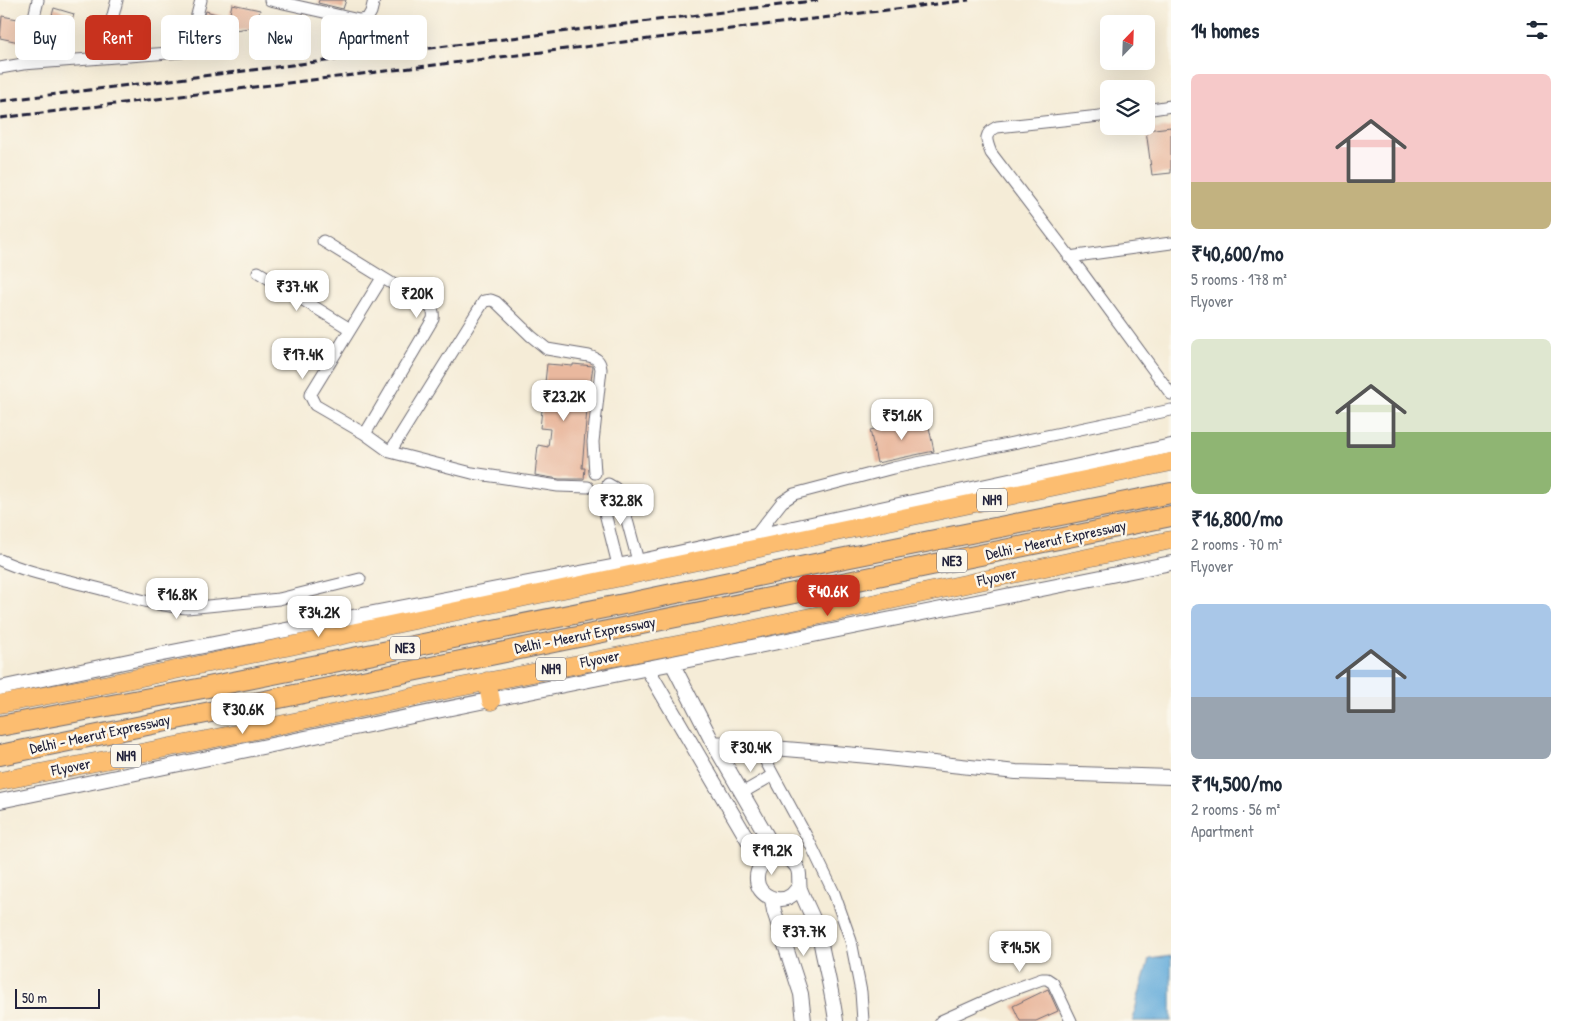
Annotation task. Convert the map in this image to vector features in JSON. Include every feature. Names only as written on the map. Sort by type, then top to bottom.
[{"type":"highway","name":"NH9","points":[[0,704],[394,624],[581,579],[813,537],[1171,462]]},
{"type":"highway","name":"Delhi - Meerut Expressway","points":[[0,726],[610,607],[1171,493]]},
{"type":"highway","name":"Delhi - Meerut Expressway","points":[[0,755],[1171,516]]},
{"type":"highway","name":"Flyover","points":[[0,781],[488,681],[722,636],[1171,540]]},
{"type":"highway","points":[[394,624],[407,606]]},
{"type":"highway","points":[[488,681],[491,700]]},
{"type":"street","points":[[23,64],[38,0]]},
{"type":"street","points":[[113,15],[117,0]]},
{"type":"street","points":[[151,54],[182,52],[185,50],[189,45],[201,0]]},
{"type":"street","points":[[270,0],[359,20],[367,19],[374,0]]},
{"type":"street","points":[[0,68],[23,64],[85,59]]},
{"type":"street","points":[[1155,109],[1171,106]]},
{"type":"street","points":[[1100,116],[1005,125],[989,131],[986,137],[991,153],[1171,394]]},
{"type":"street","points":[[323,241],[432,308],[434,313],[433,318],[365,434]]},
{"type":"street","points":[[1069,257],[1171,243]]},
{"type":"street","points":[[258,272],[350,329]]},
{"type":"street","points":[[382,278],[310,395],[315,405],[365,434],[390,452],[472,473],[558,486],[588,487],[594,493],[604,489],[615,488],[620,494],[638,561]]},
{"type":"street","points":[[390,452],[484,301],[492,300],[543,346],[550,350],[589,356],[599,360],[601,368],[593,442],[595,473]]},
{"type":"street","points":[[756,535],[782,502],[794,494],[893,468],[1171,410]]},
{"type":"street","points":[[0,688],[407,606],[581,579],[618,565],[1171,446]]},
{"type":"street","points":[[588,487],[588,478],[595,473],[603,474],[607,479],[604,489],[618,565]]},
{"type":"street","points":[[0,560],[40,574],[141,600],[181,607],[200,607],[279,599],[360,580]]},
{"type":"street","points":[[0,801],[367,724],[1171,563]]},
{"type":"street","points":[[672,663],[713,743],[779,857]]},
{"type":"street","points":[[647,668],[762,864]]},
{"type":"street","points":[[713,743],[869,756],[1016,772],[1171,777]]},
{"type":"street","points":[[758,747],[814,850],[834,893],[851,941],[861,992],[863,1021]]},
{"type":"street","points":[[742,793],[773,775]]},
{"type":"street","points":[[799,887],[791,896],[782,900],[772,898],[764,894],[759,888],[758,872],[762,864],[770,859],[779,857],[786,858],[797,867],[800,874],[799,887],[818,930],[832,991],[836,1021]]},
{"type":"street","points":[[772,898],[774,911],[801,994],[804,1021]]},
{"type":"street","points":[[941,1021],[1001,994],[1042,979],[1047,979],[1053,983],[1071,1021]]},
{"type":"water","points":[[1171,956],[1171,1021],[1133,1021],[1149,959]]},
{"type":"building","points":[[319,0],[346,0],[343,9],[318,3]]},
{"type":"building","points":[[232,4],[260,10],[259,15],[249,15],[249,28],[239,29],[239,15],[230,15]]},
{"type":"building","points":[[54,8],[74,14],[74,15],[52,15]]},
{"type":"building","points":[[206,11],[219,15],[205,15]]},
{"type":"building","points":[[2,16],[15,18],[15,41],[0,38]]},
{"type":"building","points":[[1171,127],[1171,173],[1152,175],[1147,135],[1155,135],[1155,129]]},
{"type":"building","points":[[547,364],[593,366],[591,381],[586,382],[584,397],[588,398],[582,468],[585,468],[584,479],[559,479],[535,475],[538,445],[548,447],[550,429],[540,428]]},
{"type":"building","points":[[927,418],[934,451],[877,463],[870,430]]},
{"type":"building","points":[[1048,989],[1058,1011],[1036,1021],[1020,1021],[1013,1006]]},
{"type":"railway","points":[[0,101],[820,0]]},
{"type":"railway","points":[[0,118],[969,0]]}]
